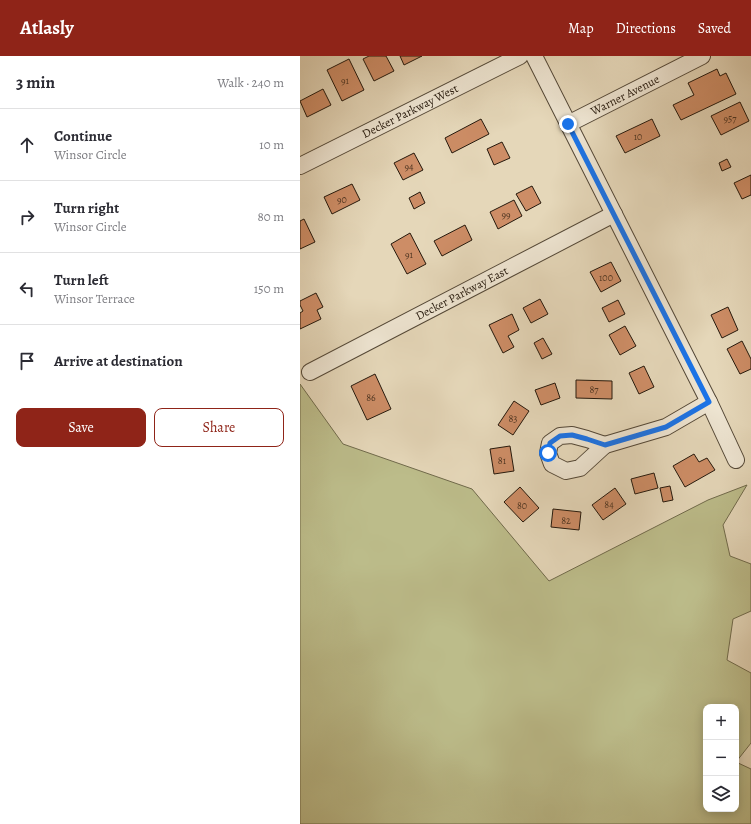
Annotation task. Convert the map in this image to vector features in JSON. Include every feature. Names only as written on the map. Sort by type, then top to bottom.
[{"type":"street","name":"Decker Parkway West","points":[[300,166],[520,56]]},
{"type":"street","points":[[534,56],[709,402],[736,460]]},
{"type":"street","name":"Warner Avenue","points":[[568,124],[702,56]]},
{"type":"street","name":"Decker Parkway East","points":[[310,372],[614,214]]},
{"type":"street","points":[[605,445],[666,427],[709,402]]},
{"type":"green space","points":[[300,384],[343,444],[472,489],[549,581],[708,500],[747,485],[723,525],[730,556],[751,564],[751,611],[733,619],[727,660],[751,673],[751,743],[739,758],[739,704],[703,704],[703,812],[739,812],[739,763],[751,769],[751,824],[300,824]]},
{"type":"building","points":[[369,56],[386,56],[394,71],[374,81],[363,59]]},
{"type":"building","points":[[400,56],[422,56],[404,65]]},
{"type":"building","points":[[349,59],[364,90],[342,101],[327,70]]},
{"type":"building","points":[[717,69],[720,76],[726,73],[736,94],[681,120],[673,105],[694,95],[688,83]]},
{"type":"building","points":[[323,89],[331,105],[307,117],[300,101]]},
{"type":"building","points":[[740,102],[749,121],[721,135],[711,116]]},
{"type":"building","points":[[481,119],[489,134],[452,153],[445,138]]},
{"type":"building","points":[[652,119],[660,136],[625,153],[616,136]]},
{"type":"building","points":[[502,142],[510,158],[494,165],[487,149]]},
{"type":"building","points":[[414,153],[423,170],[403,180],[394,163]]},
{"type":"building","points":[[727,159],[731,167],[722,171],[719,163]]},
{"type":"building","points":[[751,175],[751,195],[742,199],[734,183]]},
{"type":"building","points":[[352,184],[360,200],[332,214],[324,197]]},
{"type":"building","points":[[532,186],[541,203],[526,211],[516,194]]},
{"type":"building","points":[[420,192],[425,203],[414,209],[409,198]]},
{"type":"building","points":[[514,200],[522,216],[498,229],[490,212]]},
{"type":"building","points":[[304,219],[315,242],[300,249],[300,221]]},
{"type":"building","points":[[465,225],[472,240],[442,256],[434,241]]},
{"type":"building","points":[[410,233],[426,264],[407,274],[391,244]]},
{"type":"building","points":[[611,262],[621,281],[601,292],[590,272]]},
{"type":"building","points":[[316,293],[323,307],[317,310],[321,319],[300,329],[300,313],[303,311],[300,301]]},
{"type":"building","points":[[540,299],[548,314],[531,323],[523,308]]},
{"type":"building","points":[[618,300],[625,314],[609,322],[602,308]]},
{"type":"building","points":[[728,307],[738,330],[722,338],[711,315]]},
{"type":"building","points":[[512,314],[519,330],[508,336],[514,347],[503,353],[489,325]]},
{"type":"building","points":[[625,326],[636,346],[620,355],[609,335]]},
{"type":"building","points":[[543,338],[552,354],[542,359],[534,343]]},
{"type":"building","points":[[742,341],[751,359],[751,369],[740,374],[727,349]]},
{"type":"building","points":[[644,366],[654,387],[639,394],[629,373]]},
{"type":"building","points":[[375,374],[391,409],[367,420],[351,386]]},
{"type":"building","points":[[576,380],[612,381],[612,399],[576,398]]},
{"type":"building","points":[[555,383],[560,398],[541,405],[535,390]]},
{"type":"building","points":[[514,401],[529,411],[513,435],[498,425]]},
{"type":"building","points":[[510,446],[514,471],[494,474],[490,449]]},
{"type":"building","points":[[694,454],[699,462],[707,458],[715,470],[685,487],[673,466]]},
{"type":"building","points":[[654,473],[658,488],[635,494],[631,479]]},
{"type":"building","points":[[670,486],[673,500],[663,502],[660,488]]},
{"type":"building","points":[[520,487],[539,508],[523,522],[504,502]]},
{"type":"building","points":[[615,488],[626,504],[603,520],[592,505]]},
{"type":"building","points":[[553,509],[581,512],[579,530],[551,527]]},
{"type":"route","points":[[548,453],[550,443],[560,436],[572,435],[605,445],[666,427],[709,402],[568,124]]}]
